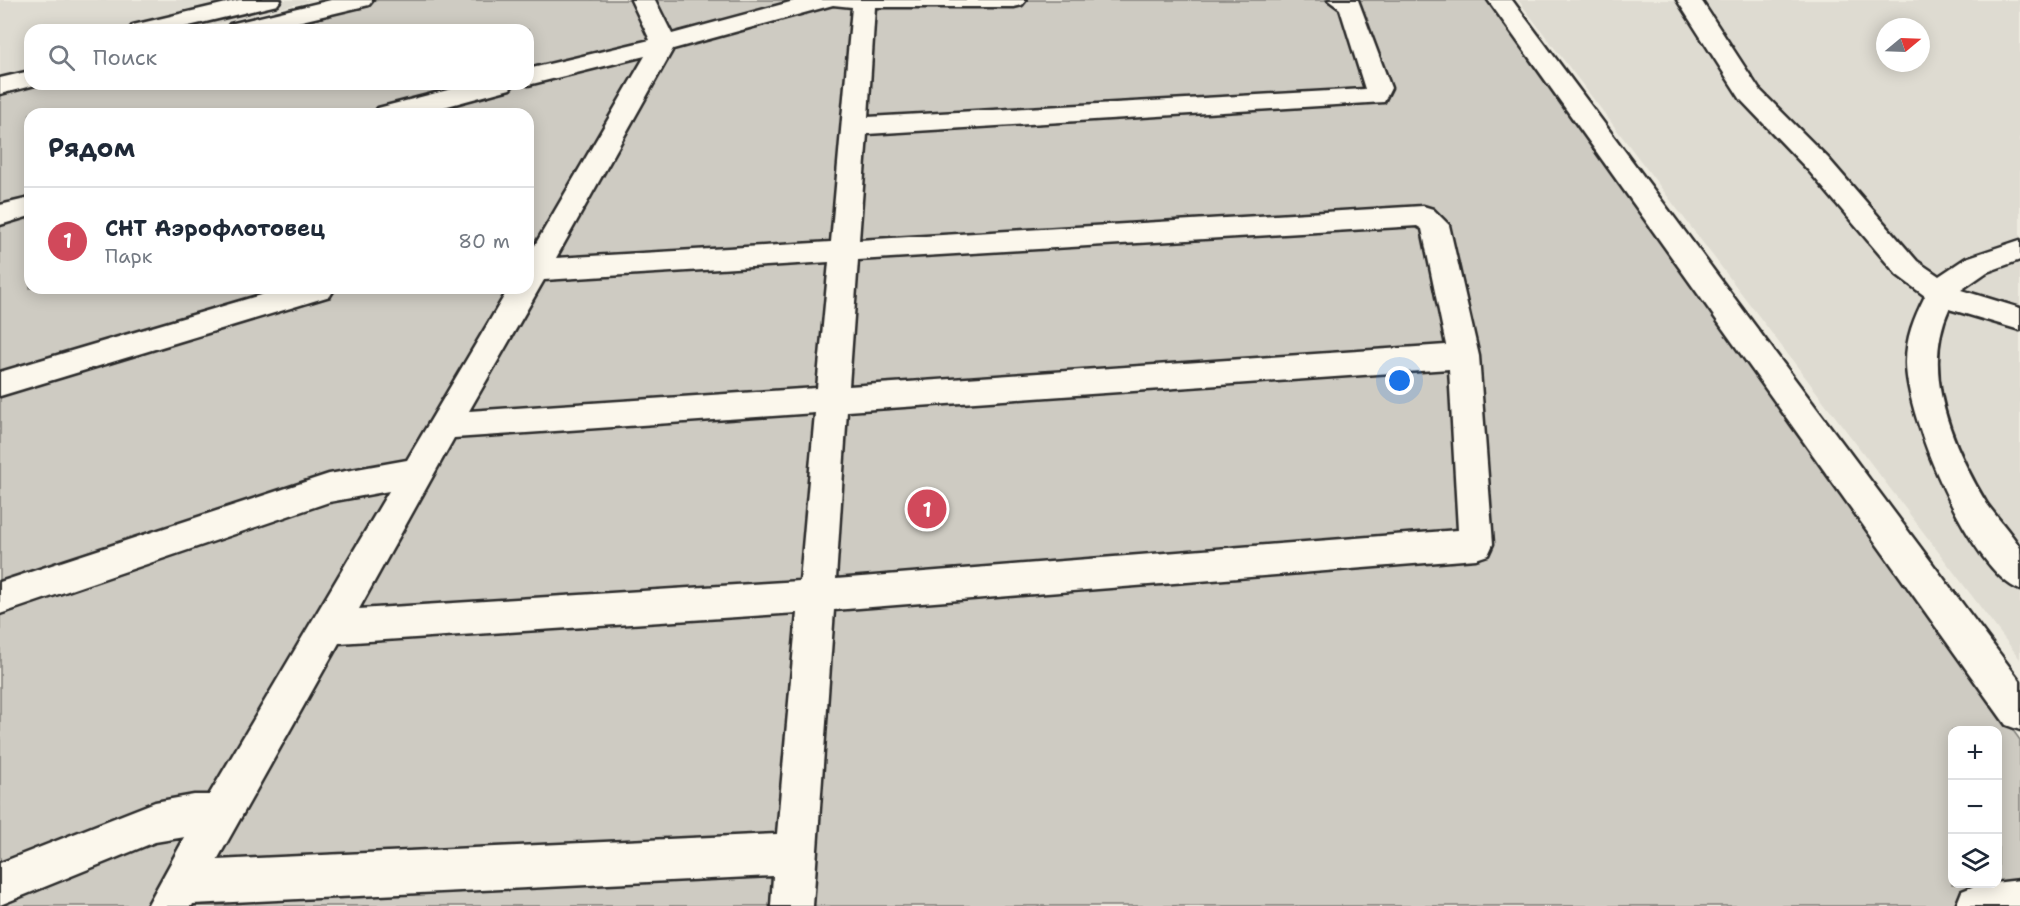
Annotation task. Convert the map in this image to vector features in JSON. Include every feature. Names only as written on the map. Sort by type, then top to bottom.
[{"type":"street","points":[[167,24],[269,0]]},
{"type":"street","points":[[260,24],[361,0]]},
{"type":"street","points":[[643,0],[664,44]]},
{"type":"street","points":[[534,76],[664,44],[825,0]]},
{"type":"street","points":[[841,0],[1014,0]]},
{"type":"street","points":[[792,906],[864,0]]},
{"type":"street","points":[[854,126],[1375,96],[1378,88],[1350,5],[1340,0]]},
{"type":"street","points":[[1500,0],[2020,712]]},
{"type":"street","points":[[1689,0],[1750,94],[1818,164],[1907,268],[1941,293],[1969,305],[2020,319]]},
{"type":"street","points":[[534,271],[664,44]]},
{"type":"street","points":[[0,63],[24,57]]},
{"type":"street","points":[[0,86],[24,80]]},
{"type":"street","points":[[410,108],[478,90]]},
{"type":"street","points":[[0,215],[24,209]]},
{"type":"street","points":[[330,627],[816,597],[1476,544],[1464,356],[1435,225],[1423,216],[844,250],[534,280]]},
{"type":"street","points":[[534,227],[563,221]]},
{"type":"street","points":[[2020,250],[1991,259],[1962,273],[1941,293],[1922,337],[1926,407],[1949,470],[1997,549],[2020,574]]},
{"type":"street","points":[[0,384],[300,294]]},
{"type":"street","points":[[175,895],[521,294]]},
{"type":"street","points":[[445,426],[1464,356]]},
{"type":"street","points":[[0,598],[329,488],[418,472]]},
{"type":"street","points":[[0,884],[155,822],[194,815],[220,816]]},
{"type":"street","points":[[175,895],[796,854]]},
{"type":"street","points":[[1977,906],[2020,901]]},
{"type":"shaded area","points":[[0,0],[314,0],[215,24],[24,24],[24,70],[0,76]]},
{"type":"shaded area","points":[[378,0],[1488,0],[2020,740],[2020,906],[0,906],[0,91],[24,85],[24,90],[534,90],[534,24],[279,24]]},
{"type":"shaded area","points":[[1518,0],[2020,0],[2020,659]]},
{"type":"place","name":"СНТ Аэрофлотовец","points":[[927,509]]}]
